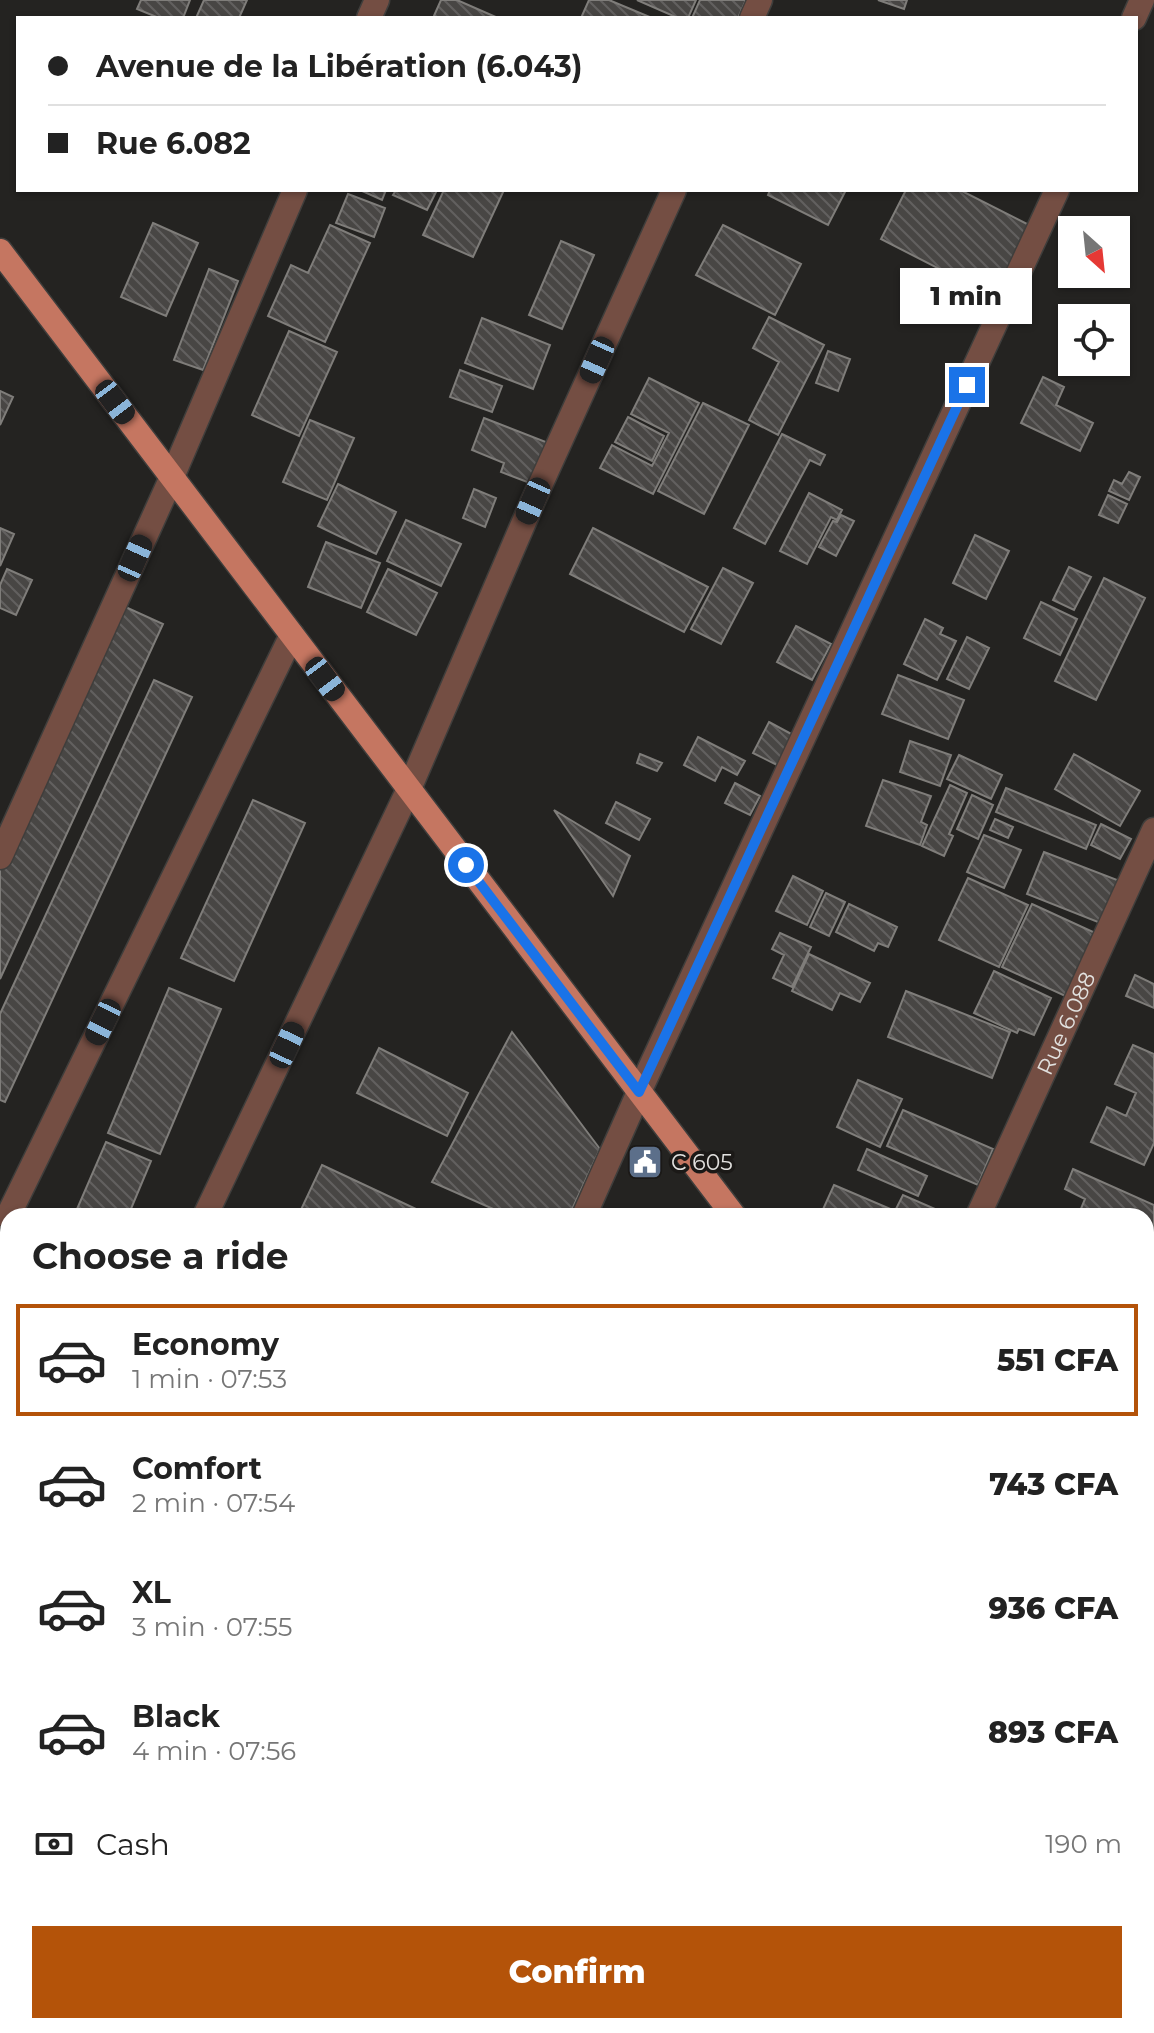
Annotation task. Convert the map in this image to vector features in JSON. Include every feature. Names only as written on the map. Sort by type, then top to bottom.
[{"type":"main road","points":[[0,251],[728,1208]]},
{"type":"street","points":[[0,857],[172,477],[294,192]]},
{"type":"street","points":[[209,1208],[409,789],[527,516],[673,192]]},
{"type":"street","points":[[588,1208],[1056,192]]},
{"type":"street","points":[[12,1208],[292,635]]},
{"type":"street","name":"Rue 6.088","points":[[982,1208],[1154,830]]},
{"type":"building","points":[[141,0],[190,0],[184,16],[154,16],[137,9]]},
{"type":"building","points":[[204,0],[247,0],[240,16],[197,16]]},
{"type":"building","points":[[441,0],[457,0],[493,16],[434,16]]},
{"type":"building","points":[[589,0],[609,0],[647,16],[582,16]]},
{"type":"building","points":[[637,0],[696,0],[689,16],[673,16]]},
{"type":"building","points":[[700,0],[746,0],[739,16],[693,16]]},
{"type":"building","points":[[878,0],[907,0],[904,9]]},
{"type":"building","points":[[364,192],[385,192],[382,200]]},
{"type":"building","points":[[395,192],[436,192],[427,210],[393,195]]},
{"type":"building","points":[[443,192],[503,192],[473,257],[423,235]]},
{"type":"building","points":[[769,192],[845,192],[828,225],[768,195]]},
{"type":"building","points":[[905,192],[964,192],[1033,227],[996,298],[881,239]]},
{"type":"building","points":[[348,194],[385,208],[374,237],[336,223]]},
{"type":"building","points":[[153,223],[198,243],[166,316],[121,297]]},
{"type":"building","points":[[330,225],[370,243],[325,342],[268,316],[291,265],[308,273]]},
{"type":"building","points":[[723,225],[801,264],[775,315],[696,275]]},
{"type":"building","points":[[561,241],[594,255],[562,329],[529,315]]},
{"type":"building","points":[[209,269],[238,281],[203,370],[174,360]]},
{"type":"building","points":[[769,317],[824,345],[778,435],[749,420],[779,362],[753,348]]},
{"type":"building","points":[[482,318],[550,345],[533,389],[465,363]]},
{"type":"building","points":[[289,331],[337,352],[299,436],[252,415]]},
{"type":"building","points":[[828,351],[850,359],[838,391],[816,383]]},
{"type":"building","points":[[460,370],[502,386],[492,412],[450,397]]},
{"type":"building","points":[[1043,377],[1064,387],[1056,405],[1093,423],[1080,451],[1021,423]]},
{"type":"building","points":[[649,378],[699,403],[653,494],[600,468],[612,445],[652,466],[669,433],[631,414]]},
{"type":"building","points":[[0,391],[13,397],[0,425]]},
{"type":"building","points":[[703,403],[749,425],[704,514],[658,491]]},
{"type":"building","points":[[628,417],[664,436],[652,461],[615,442]]},
{"type":"building","points":[[484,418],[551,444],[535,485],[501,472],[504,463],[472,450]]},
{"type":"building","points":[[310,420],[354,438],[327,500],[283,482]]},
{"type":"building","points":[[782,434],[825,455],[820,465],[810,460],[765,544],[734,528]]},
{"type":"building","points":[[1129,472],[1140,477],[1129,500],[1109,491],[1114,480],[1122,484]]},
{"type":"building","points":[[338,484],[396,512],[376,554],[318,526]]},
{"type":"building","points":[[474,489],[496,498],[485,527],[463,518]]},
{"type":"building","points":[[809,493],[842,510],[837,520],[831,517],[807,564],[780,551]]},
{"type":"building","points":[[1108,495],[1127,504],[1118,523],[1099,515]]},
{"type":"building","points":[[841,515],[854,521],[836,556],[819,547],[833,521],[837,522]]},
{"type":"building","points":[[406,520],[461,544],[441,586],[387,561]]},
{"type":"building","points":[[0,528],[14,534],[0,566]]},
{"type":"building","points":[[593,528],[708,587],[684,632],[570,574]]},
{"type":"building","points":[[975,535],[1009,551],[986,599],[953,583]]},
{"type":"building","points":[[326,542],[380,563],[361,608],[308,587]]},
{"type":"building","points":[[1069,567],[1091,577],[1074,610],[1053,600]]},
{"type":"building","points":[[723,568],[753,583],[721,644],[691,629]]},
{"type":"building","points":[[7,569],[32,580],[16,615],[0,608],[0,585]]},
{"type":"building","points":[[388,569],[437,593],[416,635],[367,612]]},
{"type":"building","points":[[1104,578],[1145,598],[1096,700],[1055,681]]},
{"type":"building","points":[[1041,602],[1077,619],[1060,655],[1024,638]]},
{"type":"building","points":[[121,605],[163,624],[0,979],[0,869]]},
{"type":"building","points":[[925,619],[943,628],[940,634],[956,641],[937,680],[904,664]]},
{"type":"building","points":[[796,626],[831,644],[812,680],[777,662]]},
{"type":"building","points":[[967,637],[989,648],[969,689],[947,679]]},
{"type":"building","points":[[898,675],[964,700],[948,739],[882,714]]},
{"type":"building","points":[[154,680],[192,697],[5,1102],[0,1100],[0,1014]]},
{"type":"building","points":[[769,722],[795,736],[779,766],[753,753]]},
{"type":"building","points":[[698,737],[745,761],[737,775],[722,767],[715,781],[684,765]]},
{"type":"building","points":[[910,741],[951,755],[940,786],[900,772]]},
{"type":"building","points":[[640,754],[662,763],[657,771],[637,763]]},
{"type":"building","points":[[1074,754],[1140,791],[1120,826],[1055,789]]},
{"type":"building","points":[[959,755],[1002,775],[991,799],[947,779]]},
{"type":"building","points":[[883,780],[931,796],[921,822],[927,825],[920,845],[866,826]]},
{"type":"building","points":[[735,783],[760,796],[750,815],[725,803]]},
{"type":"building","points":[[950,785],[967,793],[949,834],[953,836],[944,856],[922,846]]},
{"type":"building","points":[[1006,788],[1096,825],[1086,849],[996,812]]},
{"type":"building","points":[[972,795],[993,805],[978,839],[957,829]]},
{"type":"building","points":[[253,800],[305,823],[234,981],[181,958]]},
{"type":"building","points":[[616,802],[650,819],[639,840],[606,823]]},
{"type":"building","points":[[554,810],[630,856],[613,896]]},
{"type":"building","points":[[995,819],[1013,827],[1008,838],[990,830]]},
{"type":"building","points":[[1101,824],[1131,839],[1120,859],[1091,845]]},
{"type":"building","points":[[984,835],[1021,850],[1004,888],[967,872]]},
{"type":"building","points":[[1044,852],[1125,883],[1108,926],[1027,894]]},
{"type":"building","points":[[793,876],[823,891],[807,925],[776,911]]},
{"type":"building","points":[[968,878],[1028,905],[999,967],[939,940]]},
{"type":"building","points":[[826,893],[845,902],[829,936],[810,927]]},
{"type":"building","points":[[849,904],[897,927],[888,947],[878,943],[874,951],[836,932]]},
{"type":"building","points":[[1032,904],[1104,937],[1074,1000],[1002,967]]},
{"type":"building","points":[[780,933],[811,947],[792,987],[773,978],[784,955],[772,949]]},
{"type":"building","points":[[809,954],[870,983],[860,1002],[840,993],[832,1010],[792,991]]},
{"type":"building","points":[[994,971],[1051,998],[1034,1035],[1019,1029],[1017,1033],[974,1013]]},
{"type":"building","points":[[1135,975],[1154,984],[1154,1008],[1126,996]]},
{"type":"building","points":[[169,988],[221,1009],[160,1154],[108,1133]]},
{"type":"building","points":[[906,991],[1010,1032],[992,1078],[888,1037]]},
{"type":"building","points":[[512,1032],[600,1149],[573,1208],[491,1208],[432,1182]]},
{"type":"building","points":[[1133,1045],[1154,1054],[1154,1143],[1144,1165],[1091,1142],[1107,1107],[1126,1116],[1136,1093],[1115,1084]]},
{"type":"building","points":[[379,1048],[468,1093],[447,1136],[357,1093]]},
{"type":"building","points":[[858,1080],[902,1099],[880,1147],[837,1127]]},
{"type":"building","points":[[903,1110],[993,1149],[978,1185],[887,1146]]},
{"type":"building","points":[[106,1142],[151,1161],[131,1208],[77,1208]]},
{"type":"building","points":[[867,1149],[927,1176],[918,1196],[858,1170]]},
{"type":"building","points":[[322,1165],[414,1208],[302,1208]]},
{"type":"building","points":[[1073,1169],[1154,1205],[1154,1208],[1081,1208],[1085,1199],[1065,1189]]},
{"type":"building","points":[[834,1185],[888,1208],[824,1208]]},
{"type":"building","points":[[903,1195],[933,1208],[896,1208]]},
{"type":"place","name":"C 605","points":[[645,1162]]},
{"type":"route","points":[[466,865],[639,1092],[967,385]]}]
